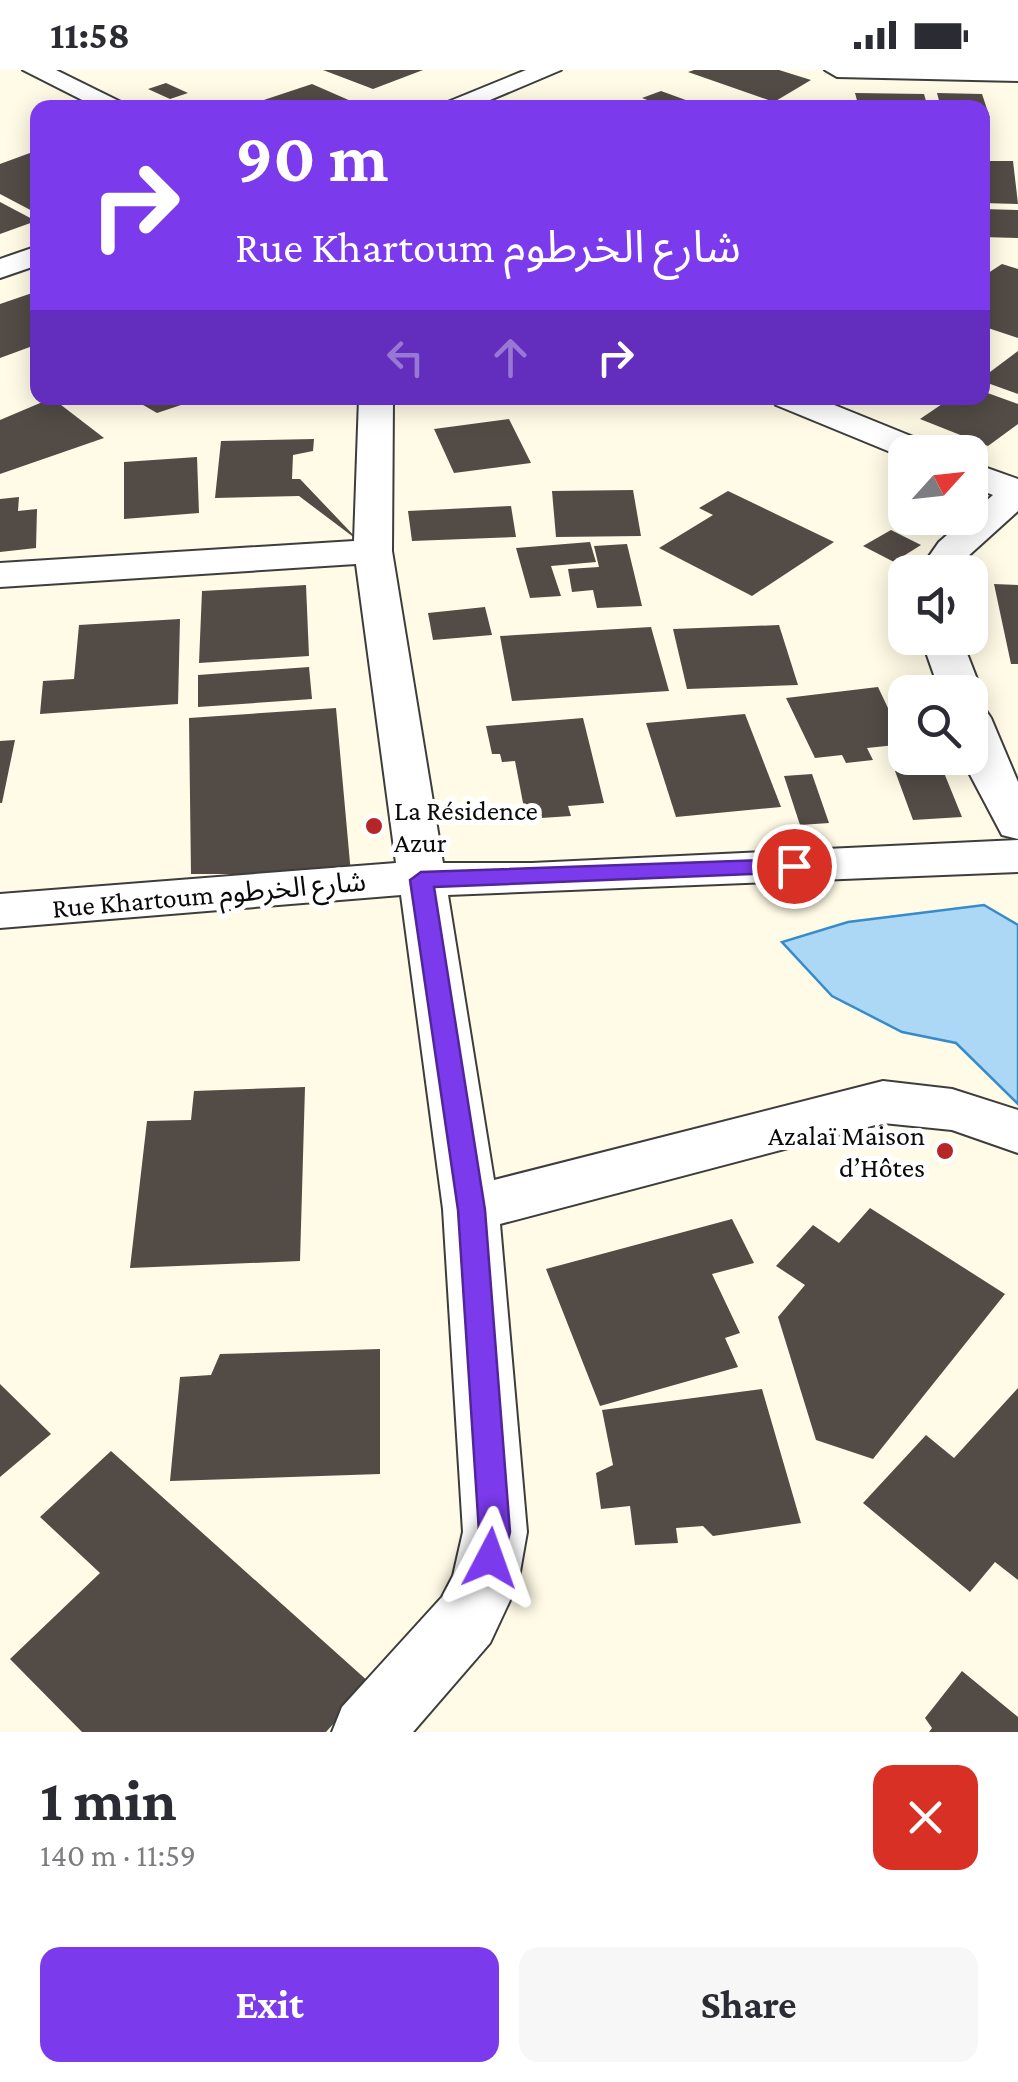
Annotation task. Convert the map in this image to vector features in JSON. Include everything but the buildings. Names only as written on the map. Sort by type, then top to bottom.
[{"type":"street","points":[[34,70],[102,100]]},
{"type":"street","points":[[464,100],[529,72]]},
{"type":"street","points":[[842,77],[1018,74]]},
{"type":"street","points":[[0,269],[30,259]]},
{"type":"street","points":[[367,1732],[466,1620],[485,1583],[495,1532],[471,1210],[373,552],[376,405]]},
{"type":"street","points":[[805,405],[888,439]]},
{"type":"street","points":[[988,480],[1018,492],[988,518]]},
{"type":"street","points":[[948,555],[969,535]]},
{"type":"street","points":[[0,575],[373,552]]},
{"type":"street","points":[[988,767],[1018,824]]},
{"type":"street","name":"Rue Khartoum شارع الخرطوم","points":[[0,911],[318,882],[1018,856]]},
{"type":"street","points":[[471,1210],[883,1102],[938,1104],[1018,1132]]},
{"type":"water","points":[[984,905],[1018,925],[1018,1104],[956,1043],[902,1032],[832,996],[782,942],[848,922]]},
{"type":"place","name":"La Résidence Azur","points":[[374,826]]},
{"type":"place","name":"Azalaï Maison d’Hôtes","points":[[945,1151]]},
{"type":"route","points":[[490,1558],[495,1532],[471,1210],[421,880],[532,879],[794,866]]}]
